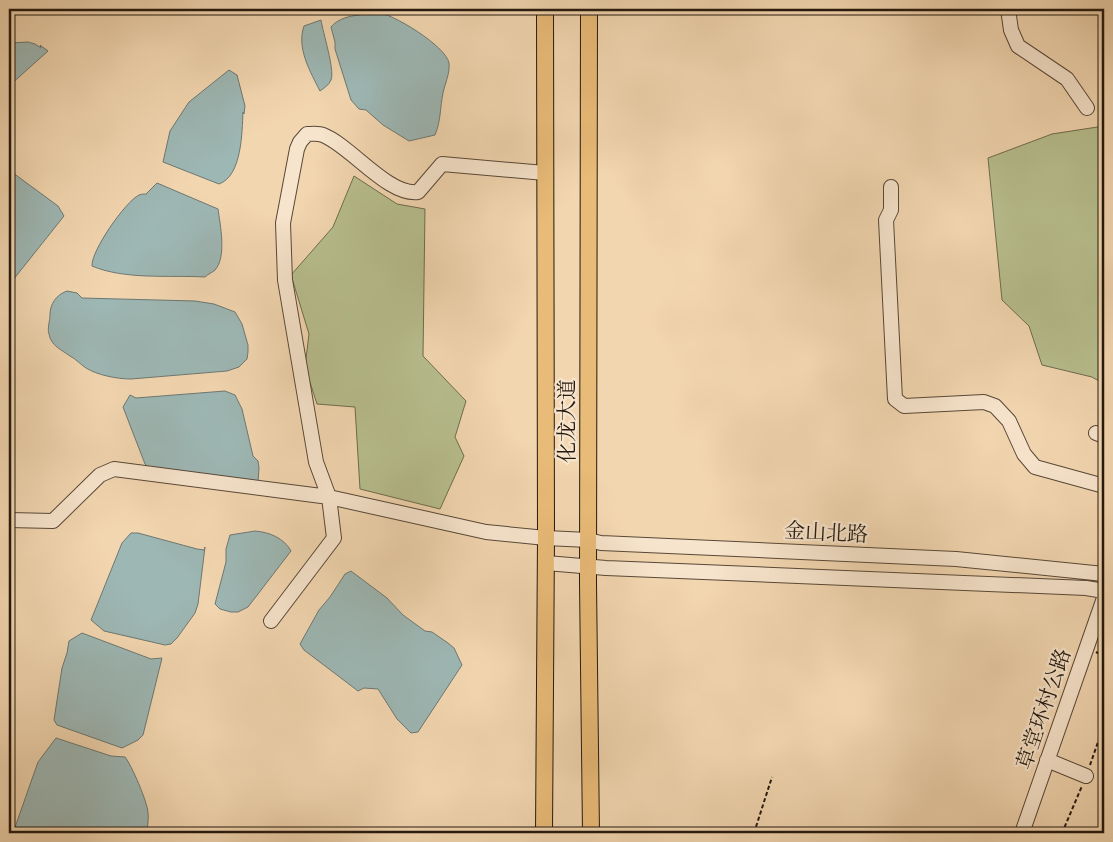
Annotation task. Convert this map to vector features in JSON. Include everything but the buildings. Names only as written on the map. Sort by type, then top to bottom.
[{"type":"main road","name":"化龙大道","points":[[544,833],[546,562],[545,9]]},
{"type":"main road","name":"化龙大道","points":[[589,9],[588,567],[591,833]]},
{"type":"street","points":[[1008,9],[1010,30],[1018,46],[1067,79],[1087,108]]},
{"type":"street","points":[[271,621],[334,538],[329,497],[316,462],[285,280],[283,224],[297,148],[300,142],[307,134],[321,134],[334,141],[392,185],[410,193],[418,192],[442,164],[545,173]]},
{"type":"street","points":[[891,187],[891,210],[886,220],[895,399],[904,406],[984,402],[996,406],[1009,421],[1024,454],[1035,467],[1104,486]]},
{"type":"street","name":"金山北路","points":[[9,520],[53,521],[100,475],[114,469],[329,497],[486,532],[588,540],[601,543],[956,560],[1104,574]]},
{"type":"street","name":"金山北路","points":[[546,562],[588,567],[1086,588],[1104,591]]},
{"type":"street","name":"草堂环村公路","points":[[1022,833],[1104,598]]},
{"type":"street","points":[[1048,760],[1086,776]]},
{"type":"path","points":[[754,833],[772,777]]},
{"type":"green space","points":[[1104,126],[1104,384],[1092,377],[1042,365],[1029,326],[1002,300],[988,158],[1052,134]]},
{"type":"green space","points":[[354,176],[397,204],[425,209],[423,356],[466,401],[455,437],[464,456],[440,509],[360,489],[355,407],[317,404],[305,367],[309,334],[291,275],[333,227]]},
{"type":"water","points":[[376,12],[405,24],[429,40],[446,56],[449,63],[449,71],[435,135],[409,141],[383,125],[366,110],[359,109],[351,100],[335,49],[331,27],[340,20],[352,16]]},
{"type":"water","points":[[321,20],[332,75],[329,83],[320,91],[303,51],[302,34],[304,26]]},
{"type":"water","points":[[28,42],[41,48],[40,45],[48,51],[9,86],[9,43]]},
{"type":"water","points":[[229,70],[237,75],[245,106],[241,141],[236,163],[227,179],[219,184],[163,162],[170,131],[189,102]]},
{"type":"water","points":[[9,170],[58,206],[64,216],[9,285]]},
{"type":"water","points":[[157,183],[218,209],[222,240],[221,257],[215,270],[205,277],[133,275],[92,266],[97,250],[118,217],[133,199],[139,195],[146,194]]},
{"type":"water","points":[[67,291],[77,293],[82,298],[195,301],[214,304],[235,312],[242,324],[248,345],[247,359],[239,367],[227,371],[131,379],[101,375],[86,368],[57,347],[50,338],[48,329],[51,307],[57,297]]},
{"type":"water","points":[[225,391],[235,395],[242,409],[253,456],[258,461],[258,482],[164,472],[159,468],[150,469],[145,464],[123,407],[130,395],[136,398]]},
{"type":"water","points":[[255,531],[276,536],[291,551],[248,607],[238,612],[220,609],[215,604],[226,562],[226,549],[230,535]]},
{"type":"water","points":[[131,533],[138,533],[197,549],[204,550],[205,547],[198,604],[195,613],[171,644],[165,645],[104,631],[91,620],[122,543]]},
{"type":"water","points":[[351,571],[387,598],[403,615],[454,648],[462,665],[418,732],[411,733],[397,719],[378,689],[364,688],[358,691],[304,650],[300,644],[319,610],[345,574]]},
{"type":"water","points":[[82,633],[151,659],[162,658],[143,735],[138,740],[122,748],[57,725],[54,720],[62,668],[69,641]]},
{"type":"water","points":[[56,738],[111,756],[125,757],[135,775],[145,801],[148,815],[147,833],[13,833],[38,762]]}]
